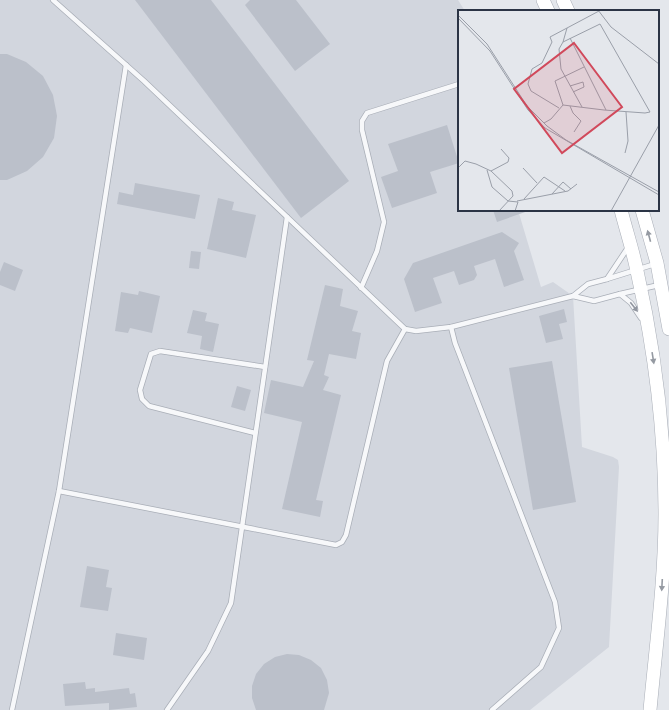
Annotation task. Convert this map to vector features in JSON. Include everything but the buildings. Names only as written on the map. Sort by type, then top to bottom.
[{"type":"main road","points":[[543,0],[548,10]]},
{"type":"main road","points":[[563,0],[568,10]]},
{"type":"main road","points":[[621,211],[637,271],[649,334],[657,381],[663,446],[665,515],[661,592],[650,710]]},
{"type":"main road","points":[[642,211],[657,264],[669,329]]},
{"type":"lane","points":[[54,0],[126,65],[405,329],[416,331],[451,327],[573,296],[588,284],[657,264]]},
{"type":"lane","points":[[12,710],[59,492],[126,65]]},
{"type":"lane","points":[[361,288],[378,251],[384,222],[362,130],[362,121],[367,113],[458,84]]},
{"type":"lane","points":[[167,710],[208,651],[231,603],[287,217]]},
{"type":"lane","points":[[607,279],[630,244]]},
{"type":"lane","points":[[573,296],[594,302],[620,294],[660,285]]},
{"type":"lane","points":[[620,294],[631,303],[649,334]]},
{"type":"lane","points":[[451,327],[455,343],[555,602],[559,628],[541,667],[492,710]]},
{"type":"lane","points":[[59,492],[336,545],[342,542],[346,535],[387,361],[405,329]]},
{"type":"lane","points":[[255,433],[149,406],[142,399],[140,390],[151,354],[160,351],[265,367]]},
{"type":"shaded area","points":[[0,0],[458,0],[464,10],[458,10],[458,211],[518,211],[541,287],[553,282],[573,296],[582,447],[618,460],[619,467],[609,647],[530,710],[0,710]]}]
